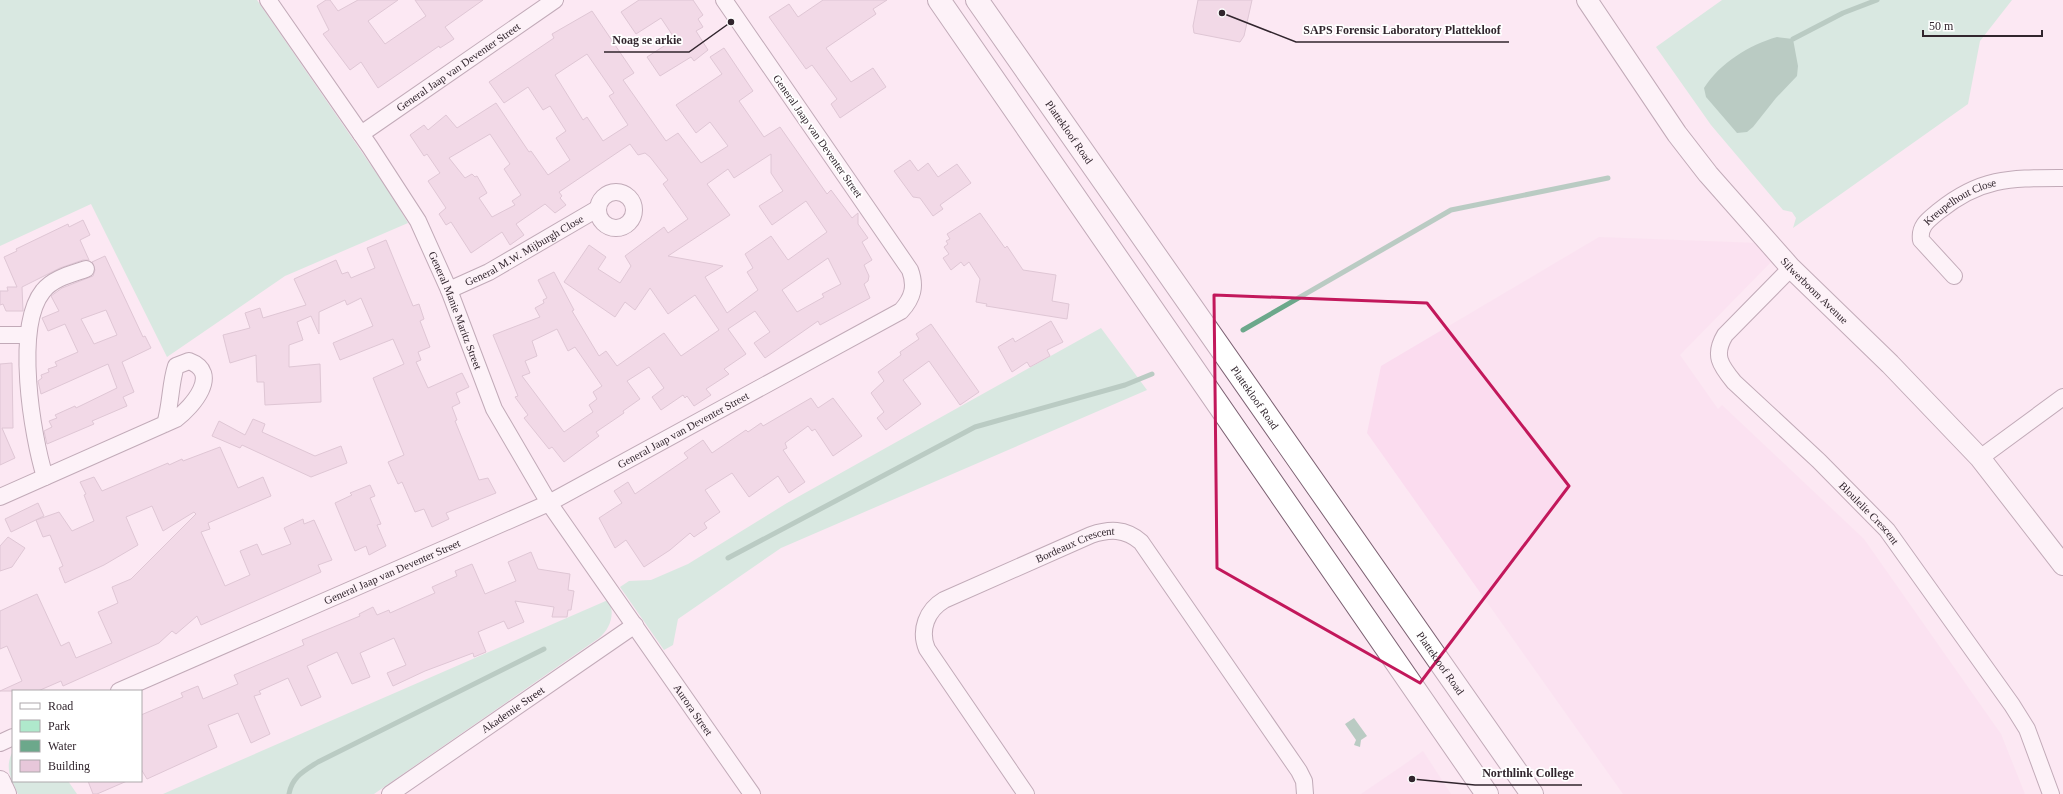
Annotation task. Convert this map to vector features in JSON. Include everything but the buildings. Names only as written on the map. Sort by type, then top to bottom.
[{"type":"main road","points":[[939,0],[1487,794]]},
{"type":"main road","name":"Plattekloof Road","points":[[977,0],[1532,794]]},
{"type":"street","name":"General Manie Maritz Street","points":[[268,0],[361,134],[418,221],[449,290],[494,408],[549,503],[635,625]]},
{"type":"street","name":"General Jaap van Deventer Street","points":[[361,134],[555,0]]},
{"type":"street","name":"General Jaap van Deventer Street","points":[[121,690],[549,503],[901,311],[911,298],[913,290],[913,278],[910,270],[724,0]]},
{"type":"street","name":"Silwerboom Avenue","points":[[1587,0],[1677,134],[1708,174],[1791,268],[1890,364],[1980,458],[2063,565]]},
{"type":"street","name":"Kreupelhout Close","points":[[1954,276],[1920,240],[1921,229],[1925,222],[1946,205],[1971,189],[1988,183],[2014,178],[2063,178]]},
{"type":"street","name":"General M.W. Mijburgh Close","points":[[449,290],[489,272],[597,209]]},
{"type":"street","name":"Bloulelie Crescent","points":[[1791,268],[1725,335],[1719,345],[1718,357],[1722,367],[1734,382],[1850,492],[1887,530],[2012,704],[2026,729],[2051,794]]},
{"type":"street","points":[[45,477],[37,452],[33,425],[26,348],[30,323],[42,292],[48,285],[61,278],[86,269]]},
{"type":"street","points":[[0,335],[28,336]]},
{"type":"street","points":[[1980,458],[2063,397]]},
{"type":"street","points":[[0,497],[165,424]]},
{"type":"street","name":"Bordeaux Crescent","points":[[1026,794],[927,649],[923,640],[927,620],[932,610],[944,600],[1105,530],[1116,530],[1134,536],[1141,542],[1299,771],[1304,781],[1305,794]]},
{"type":"street","name":"Akademie Street","points":[[390,794],[635,625]]},
{"type":"street","name":"Aurora Street","points":[[635,625],[752,794]]},
{"type":"street","points":[[0,743],[12,737]]},
{"type":"street","points":[[0,781],[6,794]]},
{"type":"highlighted area","points":[[1214,295],[1427,303],[1569,486],[1420,683],[1217,568]]},
{"type":"shaded area","points":[[1599,237],[1759,243],[1773,260],[1680,355],[1718,409],[1722,405],[1864,539],[2001,734],[2025,794],[1623,794],[1367,433],[1381,366]]},
{"type":"shaded area","points":[[1423,751],[1451,794],[1361,794],[1405,764]]},
{"type":"green space","points":[[0,0],[257,0],[390,193],[408,223],[285,276],[167,357],[91,204],[0,246]]},
{"type":"green space","points":[[1722,0],[2012,0],[1980,41],[1968,104],[1793,228],[1796,218],[1792,212],[1783,210],[1711,125],[1656,47]]},
{"type":"green space","points":[[1101,328],[1147,390],[781,548],[678,619],[673,645],[664,650],[620,587],[629,581],[651,580],[688,564],[787,503]]},
{"type":"green space","points":[[608,600],[612,610],[611,620],[606,630],[599,638],[374,794],[163,794]]},
{"type":"green space","points":[[12,753],[12,780],[9,768]]},
{"type":"green space","points":[[13,782],[69,782],[77,794],[18,794]]},
{"type":"water","points":[[1777,37],[1793,39],[1798,66],[1797,76],[1776,98],[1753,127],[1747,132],[1737,133],[1706,97],[1704,88],[1718,71],[1736,56],[1766,40]]},
{"type":"water","points":[[1354,718],[1367,736],[1361,740],[1360,747],[1354,745],[1356,740],[1345,724]]},
{"type":"waterway","points":[[1793,39],[1843,13],[1877,0]]},
{"type":"waterway","points":[[1243,330],[1451,210],[1608,178]]},
{"type":"waterway","points":[[728,558],[975,427],[1125,385],[1152,374]]},
{"type":"waterway","points":[[289,794],[293,783],[299,775],[318,762],[544,649]]},
{"type":"place","name":"SAPS Forensic Laboratory Plattekloof","points":[[1222,13]]},
{"type":"place","name":"Noag se arkie","points":[[731,22]]},
{"type":"place","name":"Northlink College","points":[[1412,779]]}]
